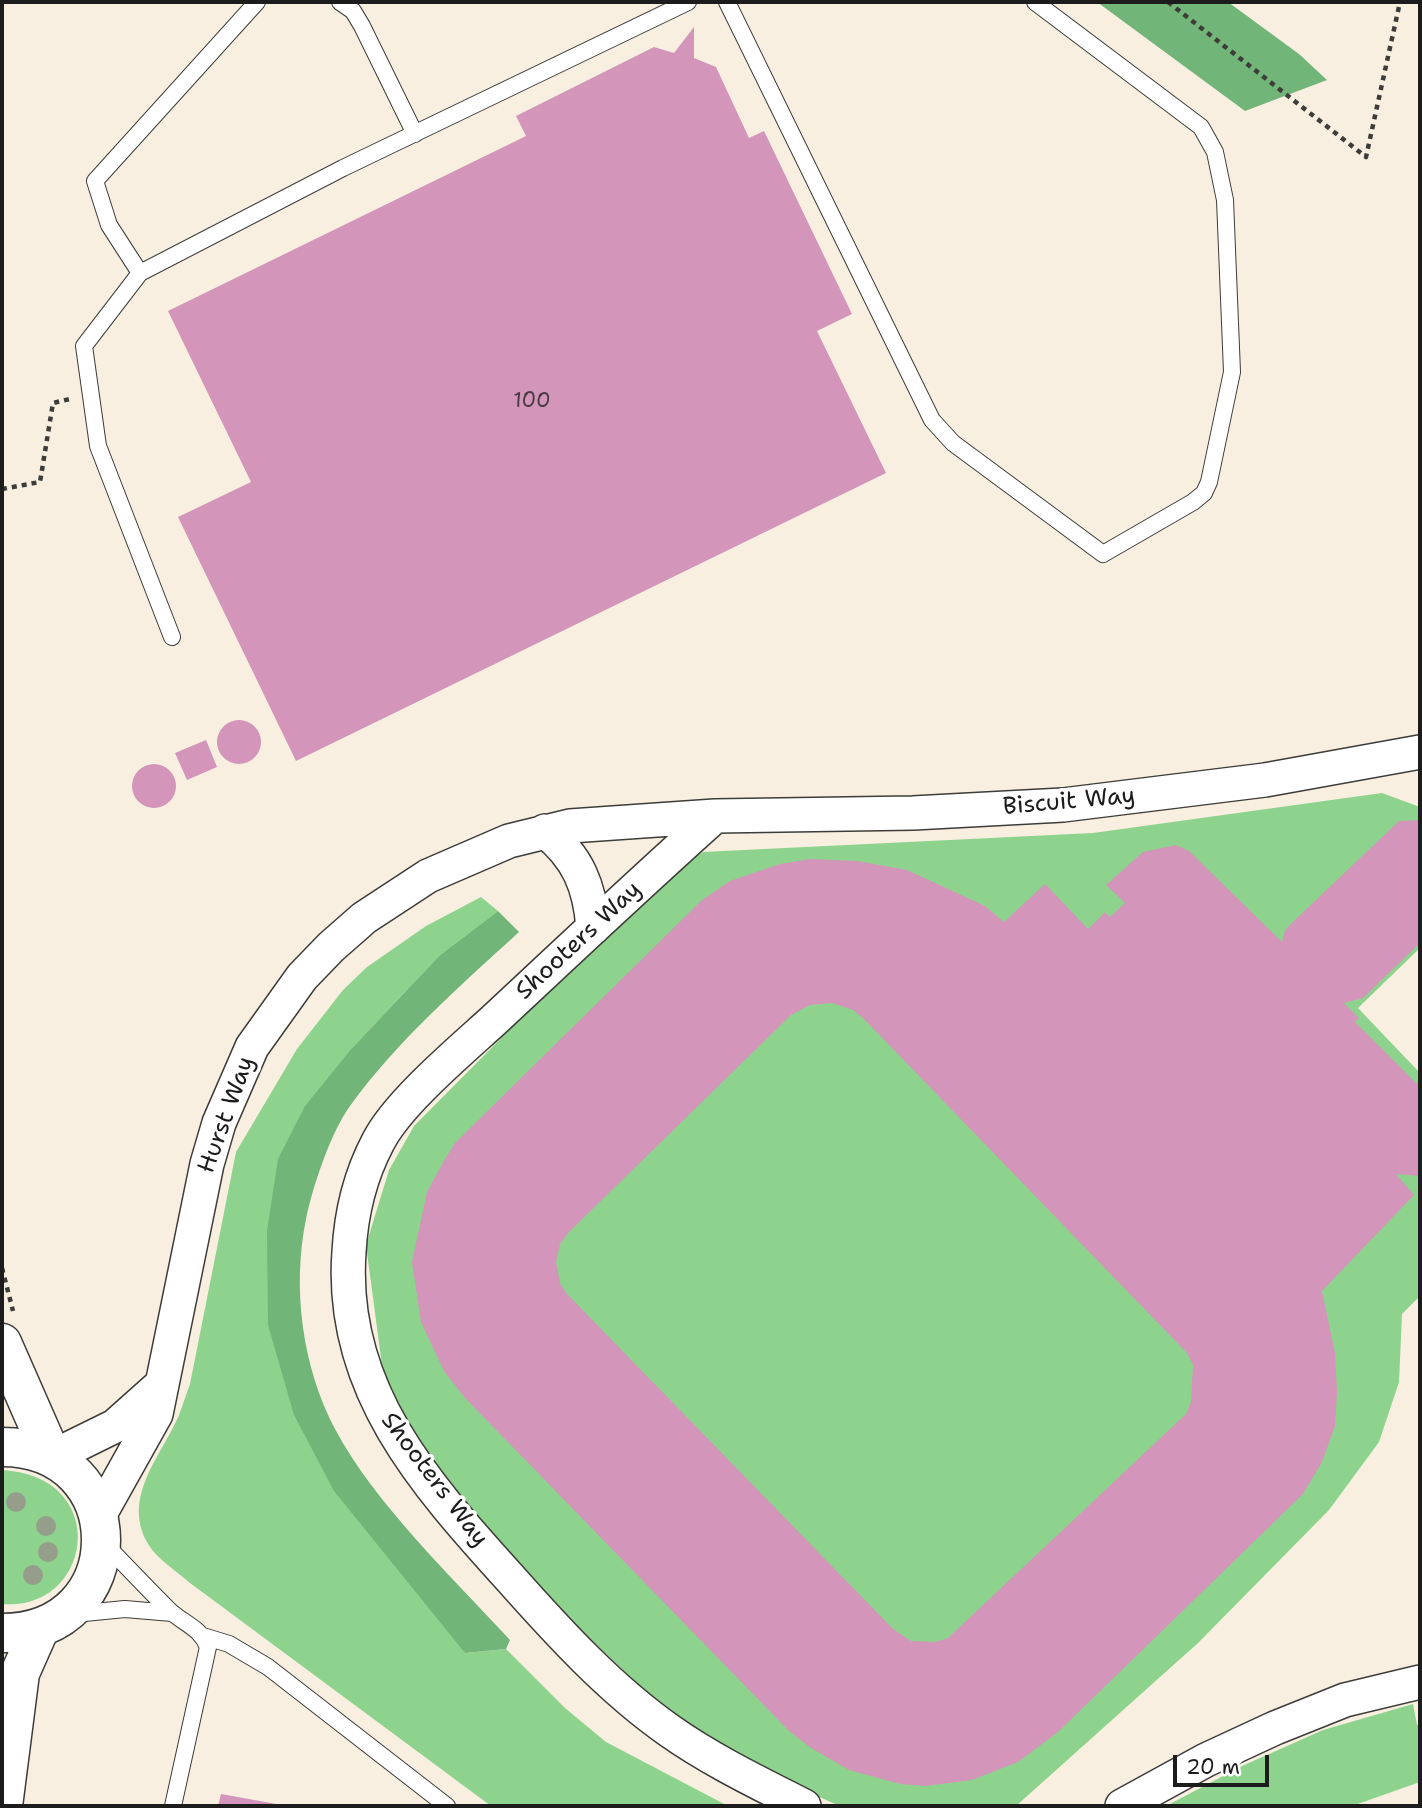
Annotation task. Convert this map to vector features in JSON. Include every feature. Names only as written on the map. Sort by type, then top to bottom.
[{"type":"street","name":"Biscuit Way","points":[[715,816],[913,813],[1063,805],[1265,779],[1420,752]]},
{"type":"street","name":"Hurst Way","points":[[101,1529],[156,1414],[177,1320],[194,1212],[219,1123],[251,1046],[275,1010],[331,947],[395,895],[428,876],[509,841],[545,831],[570,826],[715,816]]},
{"type":"street","name":"Shooters Way","points":[[715,816],[413,1098],[378,1141],[351,1216],[347,1290],[357,1349],[366,1380],[394,1433],[451,1511],[548,1620],[604,1675],[670,1731],[804,1806]]},
{"type":"street","points":[[545,831],[578,865],[591,903],[593,928]]},
{"type":"street","points":[[2,1343],[52,1457]]},
{"type":"street","points":[[52,1457],[115,1426],[161,1385]]},
{"type":"street","points":[[2,1447],[19,1447],[52,1457],[82,1482],[101,1529],[96,1574],[78,1603],[53,1621],[20,1673],[3,1806]]},
{"type":"street","points":[[2,1633],[53,1621]]},
{"type":"street","points":[[1122,1806],[1206,1760],[1275,1728],[1345,1700],[1420,1682]]},
{"type":"lane","points":[[140,273],[108,225],[94,181],[257,2]]},
{"type":"lane","points":[[341,2],[353,11],[362,26],[415,134]]},
{"type":"lane","points":[[172,637],[98,446],[84,346],[140,273],[201,239],[688,2]]},
{"type":"lane","points":[[727,2],[932,420],[953,443],[1103,554],[1193,502],[1204,493],[1209,482],[1232,372],[1225,200],[1215,152],[1201,127],[1035,2]]},
{"type":"lane","points":[[101,1529],[172,1613],[191,1624],[203,1636],[208,1647],[173,1806]]},
{"type":"lane","points":[[53,1621],[125,1609],[172,1613]]},
{"type":"lane","points":[[203,1636],[229,1644],[268,1667],[447,1806]]},
{"type":"path","points":[[1168,2],[1366,157],[1400,2]]},
{"type":"path","points":[[2,489],[40,482],[53,403],[91,394]]},
{"type":"green space","points":[[1097,2],[1228,2],[1299,54],[1327,80],[1245,111]]},
{"type":"green space","points":[[1382,793],[1420,807],[1420,948],[1358,1008],[1420,1073],[1420,1296],[1402,1314],[1399,1382],[1379,1442],[1329,1510],[1198,1643],[1016,1806],[840,1806],[762,1772],[670,1711],[572,1622],[495,1538],[437,1467],[397,1407],[383,1373],[366,1245],[389,1170],[414,1126],[659,879],[703,852],[1093,833]]},
{"type":"green space","points":[[481,897],[498,911],[440,955],[353,1047],[268,1325],[465,1653],[506,1649],[565,1708],[606,1742],[728,1806],[491,1806],[190,1583],[155,1553],[140,1525],[139,1508],[147,1476],[179,1415],[190,1384],[236,1152],[297,1049],[343,990],[367,967],[426,926]]},
{"type":"green space","points":[[498,911],[519,932],[452,994],[388,1059],[343,1118],[329,1145],[313,1191],[306,1219],[300,1272],[300,1299],[308,1353],[324,1405],[335,1429],[371,1485],[393,1512],[510,1640],[506,1649],[465,1653],[334,1491],[294,1415],[268,1325],[267,1231],[278,1159],[305,1106],[353,1047],[440,955]]},
{"type":"green space","points":[[2,1470],[38,1478],[62,1495],[75,1517],[78,1542],[71,1567],[56,1587],[33,1601],[2,1604]]},
{"type":"green space","points":[[1413,1704],[1417,1725],[1420,1725],[1420,1782],[1352,1806],[1166,1806],[1242,1766],[1323,1730]]},
{"type":"building","points":[[694,27],[694,58],[716,67],[749,138],[764,131],[852,314],[817,331],[886,473],[296,761],[178,517],[251,482],[168,311],[526,136],[516,116],[654,47],[674,53]]},
{"type":"building","points":[[239,720],[248,721],[255,726],[260,733],[260,751],[255,758],[248,763],[239,764],[230,763],[223,758],[218,751],[217,742],[218,733],[223,726],[230,721]]},
{"type":"building","points":[[206,740],[217,767],[187,780],[175,753]]},
{"type":"building","points":[[154,764],[163,765],[170,770],[175,777],[175,795],[170,802],[163,807],[154,808],[145,807],[138,802],[133,795],[132,786],[133,777],[138,770],[145,765]]},
{"type":"building","points":[[1420,820],[1420,943],[1363,998],[1344,1003],[1359,1018],[1355,1022],[1417,1084],[1420,1080],[1420,1176],[1396,1174],[1414,1195],[1322,1291],[1335,1353],[1337,1392],[1335,1426],[1322,1462],[1303,1494],[1058,1732],[1018,1762],[972,1780],[925,1786],[900,1784],[849,1770],[811,1748],[789,1731],[465,1398],[444,1371],[421,1322],[412,1262],[427,1192],[445,1159],[455,1143],[702,900],[730,881],[780,864],[810,859],[857,861],[907,870],[985,906],[1004,922],[1045,884],[1088,929],[1105,912],[1110,917],[1125,903],[1106,885],[1143,852],[1176,845],[1189,851],[1282,942],[1285,930],[1399,821]],"holes":[[[832,1003],[853,1010],[1187,1353],[1193,1365],[1191,1402],[1186,1414],[948,1638],[935,1642],[911,1641],[893,1629],[567,1294],[560,1283],[556,1262],[560,1244],[568,1233],[791,1015],[810,1005]]]},
{"type":"building","points":[[221,1794],[282,1805],[218,1806]]}]
